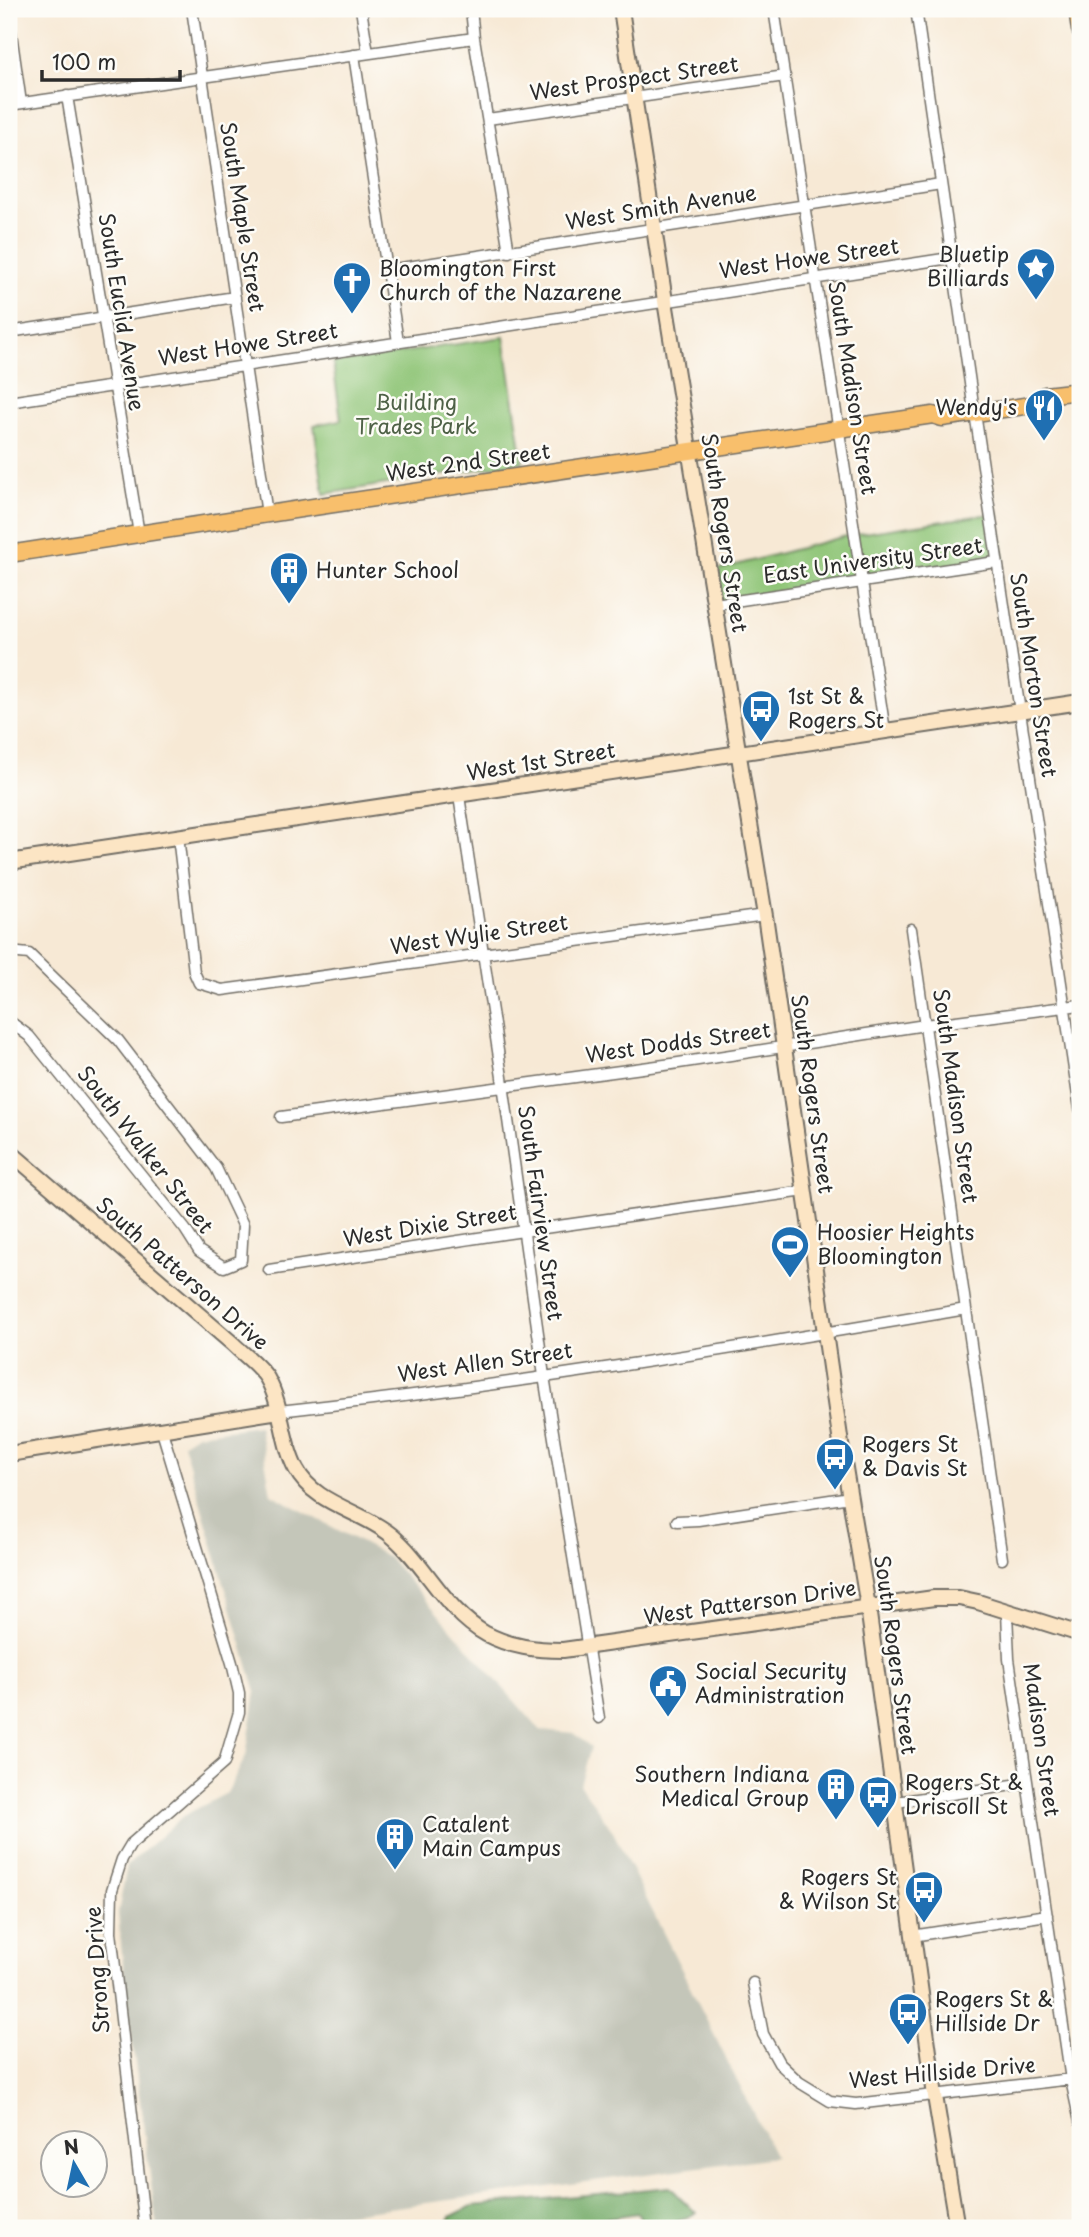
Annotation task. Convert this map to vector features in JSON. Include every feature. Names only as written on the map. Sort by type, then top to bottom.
[{"type":"main road","points":[[1077,9],[1080,30]]},
{"type":"main road","name":"West 2nd Street","points":[[9,554],[933,415],[942,418],[1001,405],[1038,404],[1053,396],[1080,391]]},
{"type":"street","name":"South Maple Street","points":[[192,9],[267,514]]},
{"type":"street","points":[[361,9],[368,53]]},
{"type":"street","points":[[471,9],[509,252]]},
{"type":"street","name":"South Rogers Street","points":[[621,9],[665,301],[765,915],[825,1334],[868,1607],[935,2096],[957,2228]]},
{"type":"street","name":"South Madison Street","points":[[774,9],[840,429],[870,648],[885,731]]},
{"type":"street","name":"South Morton Street","points":[[916,9],[950,258],[1080,1109]]},
{"type":"street","points":[[9,19],[21,103]]},
{"type":"street","points":[[9,105],[474,38]]},
{"type":"street","points":[[354,55],[398,342]]},
{"type":"street","name":"West Prospect Street","points":[[488,119],[785,76]]},
{"type":"street","name":"South Euclid Avenue","points":[[67,96],[138,534]]},
{"type":"street","name":"West Smith Avenue","points":[[388,270],[941,184]]},
{"type":"street","name":"West Howe Street","points":[[9,402],[950,258]]},
{"type":"street","points":[[9,332],[235,298]]},
{"type":"street","name":"East University Street","points":[[715,604],[996,562]]},
{"type":"street","name":"West 1st Street","points":[[9,862],[1080,702]]},
{"type":"street","name":"South Fairview Street","points":[[459,796],[504,1086],[544,1376],[599,1718]]},
{"type":"street","name":"West Wylie Street","points":[[178,836],[194,972],[199,983],[222,990],[765,915]]},
{"type":"street","name":"South Madison Street","points":[[911,929],[1002,1559]]},
{"type":"street","name":"South Walker Street","points":[[9,952],[29,954],[118,1040],[216,1168],[243,1225],[241,1260],[224,1267],[200,1251],[29,1036],[9,1021]]},
{"type":"street","name":"West Dodds Street","points":[[281,1117],[1080,1005]]},
{"type":"street","name":"South Patterson Drive","points":[[9,1150],[233,1344],[267,1377],[296,1469],[309,1489],[389,1533],[407,1550],[453,1607],[482,1632],[514,1646],[533,1650],[588,1647]]},
{"type":"street","name":"West Dixie Street","points":[[269,1270],[805,1191]]},
{"type":"street","name":"West Allen Street","points":[[9,1454],[279,1411],[399,1397],[825,1334],[966,1309]]},
{"type":"street","name":"Strong Drive","points":[[145,2228],[113,1960],[110,1905],[112,1890],[122,1859],[131,1844],[224,1763],[237,1722],[239,1703],[232,1663],[162,1431]]},
{"type":"street","points":[[677,1521],[850,1497]]},
{"type":"street","name":"West Patterson Drive","points":[[588,1647],[934,1598],[959,1598],[1080,1634]]},
{"type":"street","name":"Madison Street","points":[[1007,1612],[1008,1651],[1047,1915],[1076,2079],[1080,2122]]},
{"type":"street","points":[[896,1802],[1027,1783]]},
{"type":"street","points":[[912,1936],[1047,1915]]},
{"type":"street","name":"West Hillside Drive","points":[[753,1983],[763,2034],[779,2063],[799,2082],[830,2101],[856,2104],[1076,2079]]},
{"type":"shaded area","points":[[259,1426],[271,1494],[388,1557],[540,1730],[573,1733],[591,1747],[580,1784],[612,1830],[775,2157],[236,2228],[157,2228],[126,1995],[118,1913],[127,1866],[183,1816],[227,1793],[246,1756],[256,1692],[183,1443],[197,1434]]},
{"type":"green space","name":"Building Trades Park","points":[[504,337],[523,462],[324,494],[314,425],[341,420],[333,363]]},
{"type":"green space","points":[[998,513],[1004,560],[718,604],[713,571],[850,535]]},
{"type":"green space","points":[[670,2187],[696,2213],[663,2228],[645,2228],[638,2213],[540,2228],[448,2228],[450,2217],[472,2206]]},
{"type":"place","name":"Bluetip Billiards","points":[[1036,301]]},
{"type":"place","name":"Bloomington First Church of the Nazarene","points":[[352,315]]},
{"type":"place","name":"Wendy's","points":[[1044,442]]},
{"type":"place","name":"Hunter School","points":[[289,605]]},
{"type":"place","name":"1st St & Rogers St","points":[[761,743]]},
{"type":"place","name":"Hoosier Heights Bloomington","points":[[790,1279]]},
{"type":"place","name":"Rogers St & Davis St","points":[[835,1491]]},
{"type":"place","name":"Social Security Administration","points":[[668,1718]]},
{"type":"place","name":"Southern Indiana Medical Group","points":[[836,1821]]},
{"type":"place","name":"Rogers St & Driscoll St","points":[[878,1829]]},
{"type":"place","name":"Catalent Main Campus","points":[[395,1871]]},
{"type":"place","name":"Rogers St & Wilson St","points":[[924,1924]]},
{"type":"place","name":"Rogers St & Hillside Dr","points":[[908,2046]]}]
